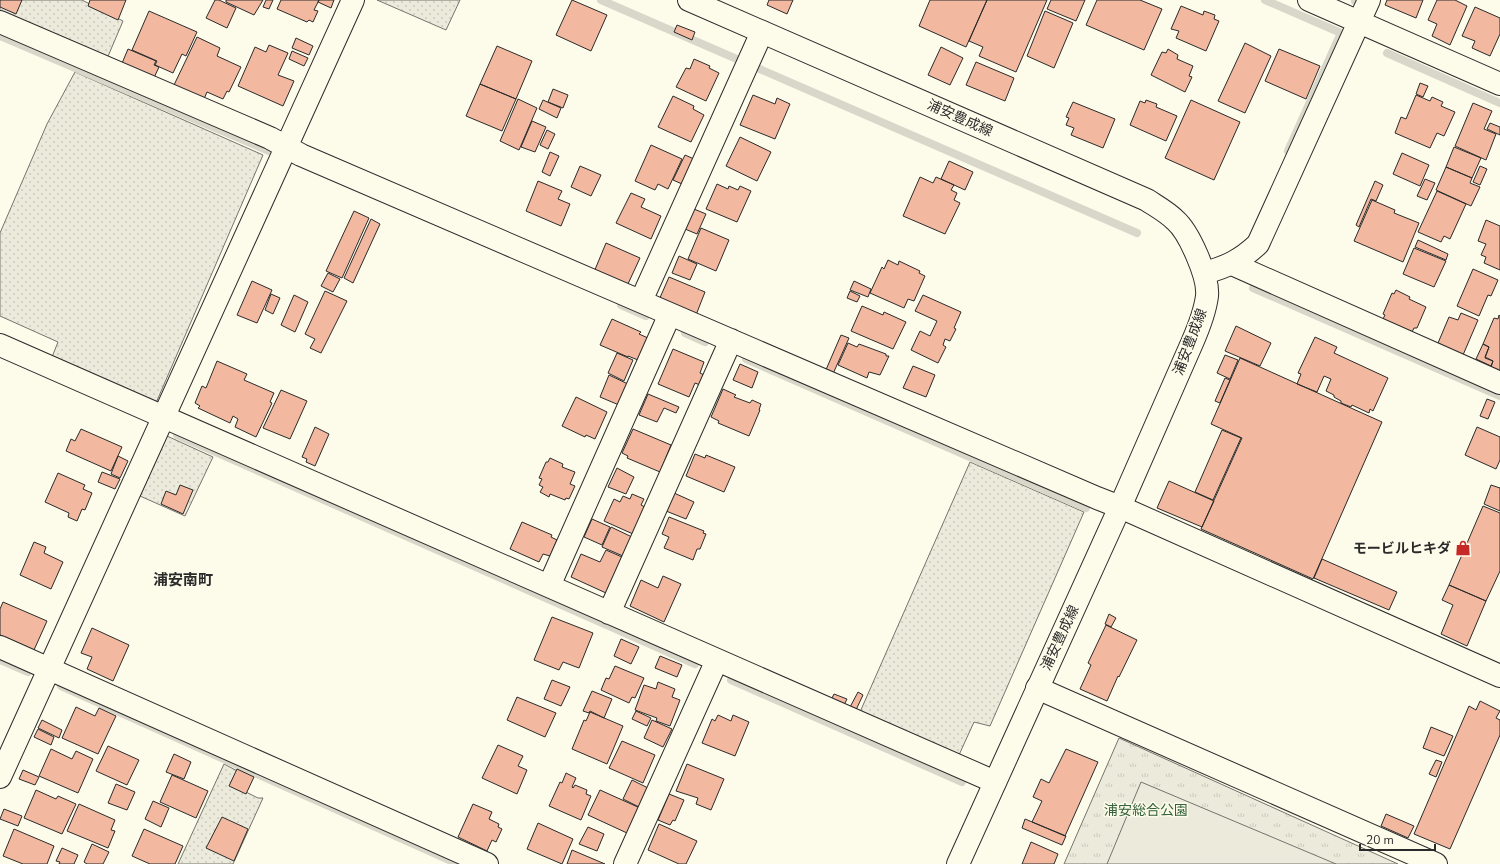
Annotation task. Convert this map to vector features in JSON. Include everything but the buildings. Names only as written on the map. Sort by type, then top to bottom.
[{"type":"street","points":[[0,777],[164,418],[285,146],[353,0]]},
{"type":"street","name":"浦安豊成線","points":[[689,0],[1147,200],[1176,220],[1191,242],[1204,273],[1207,294],[1202,320],[1120,507],[958,864]]},
{"type":"street","points":[[1309,0],[1500,84]]},
{"type":"street","points":[[1204,273],[1232,264],[1248,254],[1258,244],[1369,0]]},
{"type":"street","points":[[0,22],[270,138],[301,155],[1120,507],[1500,676]]},
{"type":"street","points":[[641,301],[762,32]]},
{"type":"street","points":[[1232,264],[1500,383]]},
{"type":"street","points":[[549,586],[670,314]]},
{"type":"street","points":[[609,613],[731,340]]},
{"type":"street","points":[[0,345],[995,782]]},
{"type":"street","points":[[0,647],[487,864]]},
{"type":"street","points":[[626,864],[717,660]]},
{"type":"street","points":[[1037,688],[1436,864]]},
{"type":"green space","points":[[0,0],[82,0],[123,21],[106,61],[0,12]]},
{"type":"green space","points":[[377,0],[460,0],[446,30]]},
{"type":"green space","points":[[75,72],[263,155],[156,403],[52,357],[58,342],[0,316],[0,233],[47,124]]},
{"type":"green space","points":[[167,436],[213,457],[185,516],[140,496]]},
{"type":"green space","points":[[970,462],[1084,512],[990,726],[974,722],[959,755],[860,712]]},
{"type":"green space","name":"浦安総合公園","points":[[1119,738],[1398,864],[1064,864]]},
{"type":"green space","points":[[224,764],[245,775],[242,790],[258,798],[263,798],[233,864],[178,864]]},
{"type":"green space","points":[[1141,782],[1336,864],[1107,864]]},
{"type":"waterway","points":[[601,0],[1137,233]]},
{"type":"waterway","points":[[1265,0],[1341,33],[1288,151]]},
{"type":"waterway","points":[[0,36],[269,151]]},
{"type":"waterway","points":[[1387,53],[1500,103]]},
{"type":"waterway","points":[[1253,288],[1500,396]]},
{"type":"waterway","points":[[621,305],[646,316]]},
{"type":"waterway","points":[[685,333],[705,342]]},
{"type":"waterway","points":[[746,359],[1086,508]]},
{"type":"waterway","points":[[177,435],[695,664]]},
{"type":"waterway","points":[[0,660],[28,672]]},
{"type":"waterway","points":[[731,680],[962,782]]},
{"type":"waterway","points":[[61,686],[458,864]]},
{"type":"place","name":"モービルヒキダ","points":[[1463,548]]},
{"type":"district","name":"浦安南町","points":[[183,580]]}]
